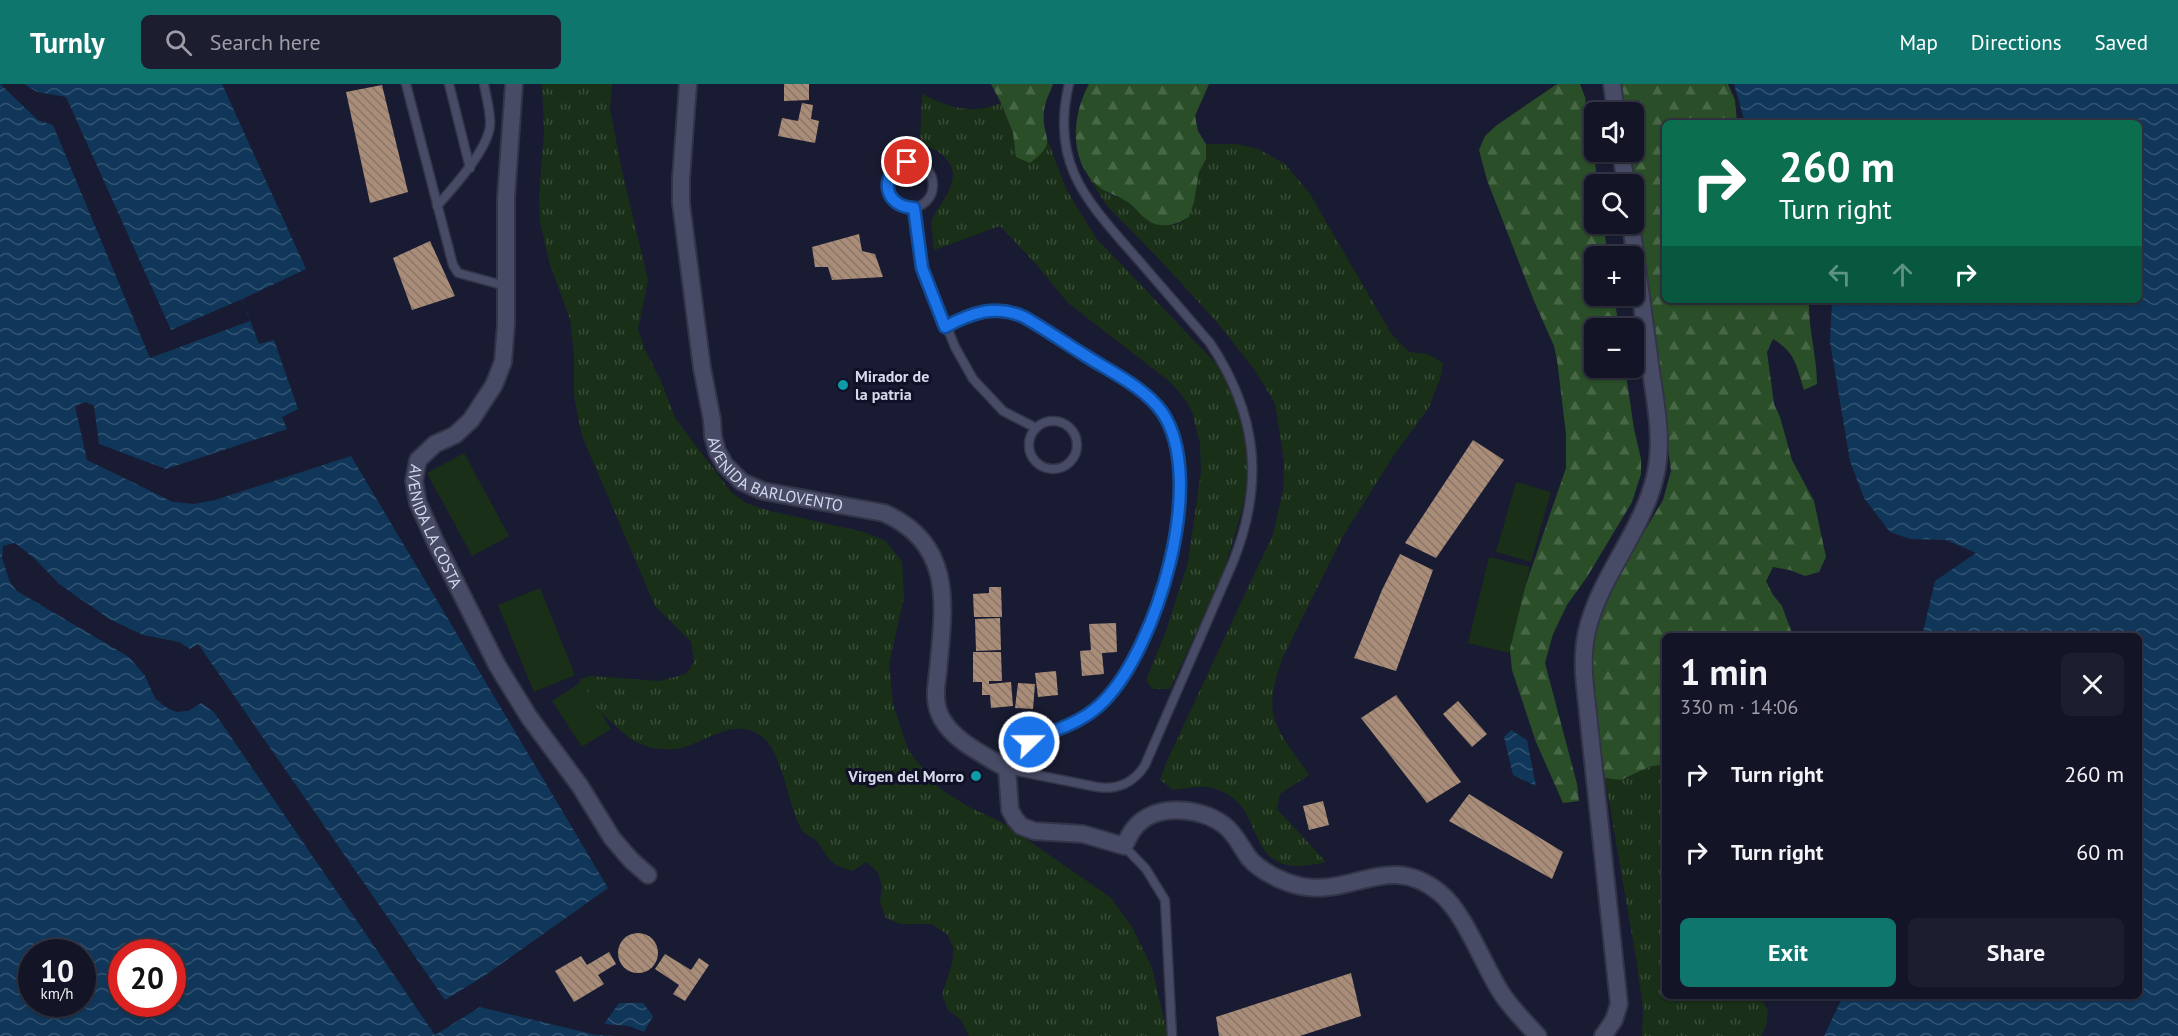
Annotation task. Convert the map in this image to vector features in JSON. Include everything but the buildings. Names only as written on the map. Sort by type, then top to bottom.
[{"type":"street","name":"AVENIDA LA COSTA","points":[[514,84],[506,198],[507,286],[503,362],[494,384],[471,420],[456,435],[435,444],[418,460],[414,481],[418,503],[456,587],[511,689],[580,786],[612,838],[648,875]]},
{"type":"street","name":"AVENIDA BARLOVENTO","points":[[688,84],[681,202],[702,368],[717,451],[724,465],[735,477],[756,489],[884,513],[903,523],[920,537],[937,564],[942,585],[935,688],[940,715],[957,737],[1007,769]]},
{"type":"street","points":[[1612,84],[1615,102]]},
{"type":"street","points":[[1603,1036],[1614,1020],[1618,1004],[1585,686],[1584,651],[1586,633],[1598,600],[1645,510],[1656,475],[1660,439],[1632,234]]},
{"type":"street","points":[[1007,769],[1010,810],[1014,819],[1024,828],[1034,831],[1083,834],[1124,846],[1133,829],[1146,819],[1169,811],[1194,811],[1224,824],[1251,860],[1269,874],[1290,883],[1313,888],[1336,887],[1372,876],[1390,874],[1425,883],[1440,893],[1452,906],[1503,995],[1538,1036]]},
{"type":"lane","points":[[406,84],[453,265],[458,273],[507,286]]},
{"type":"lane","points":[[449,84],[470,168]]},
{"type":"lane","points":[[437,206],[470,168],[490,129],[484,84]]},
{"type":"lane","points":[[945,327],[971,314],[986,310],[1009,312],[1024,317],[1148,396],[1168,423],[1179,455],[1178,517],[1173,554],[1157,610],[1131,663],[1114,690],[1098,707],[1080,721],[1023,746],[1008,760],[1007,769],[1107,788],[1122,785],[1139,774],[1145,765],[1242,538],[1253,488],[1253,462],[1246,419],[1236,387],[1224,364],[1210,343],[1092,207],[1076,178],[1066,147],[1064,131],[1069,84]]},
{"type":"lane","points":[[907,162],[915,162],[924,166],[933,181],[933,190],[929,198],[914,208],[897,204],[888,189],[888,180],[892,172],[898,165],[907,162]]},
{"type":"lane","points":[[914,208],[922,268],[945,327],[973,379],[1003,411],[1036,428]]},
{"type":"lane","points":[[1054,421],[1071,428],[1078,446],[1076,455],[1070,463],[1053,470],[1044,468],[1036,462],[1030,454],[1029,445],[1031,435],[1036,428],[1054,421]]},
{"type":"lane","points":[[1124,846],[1146,869],[1164,900],[1173,1036]]},
{"type":"green space","points":[[542,84],[612,84],[610,109],[648,280],[638,329],[675,418],[731,492],[746,503],[770,511],[864,532],[886,541],[902,562],[904,597],[889,664],[893,704],[908,750],[942,790],[969,807],[1003,823],[1110,897],[1132,927],[1152,968],[1168,1036],[969,1036],[961,1020],[948,1010],[942,995],[952,964],[954,949],[947,934],[932,924],[900,924],[886,918],[880,903],[882,887],[878,872],[866,862],[853,871],[836,865],[829,859],[817,842],[802,830],[779,765],[768,742],[750,730],[741,729],[721,732],[682,748],[647,747],[624,733],[590,702],[579,680],[589,676],[659,681],[686,674],[694,662],[691,642],[655,606],[582,436],[574,396],[574,354],[570,319],[550,265],[540,222],[539,198],[544,130]]},
{"type":"green space","points":[[991,84],[1053,84],[1044,109],[1047,144],[1030,163],[1016,157],[1013,133]]},
{"type":"green space","points":[[1089,84],[1209,84],[1195,116],[1198,131],[1206,144],[1206,159],[1199,172],[1189,217],[1168,225],[1151,222],[1132,205],[1098,186],[1088,175],[1077,150],[1076,123],[1083,96]]},
{"type":"green space","points":[[1557,84],[1580,84],[1586,102],[1584,162],[1595,162],[1597,174],[1584,174],[1584,234],[1605,234],[1606,246],[1584,246],[1584,306],[1616,306],[1617,318],[1584,318],[1584,378],[1626,378],[1641,459],[1641,474],[1632,502],[1587,577],[1567,605],[1553,634],[1545,663],[1577,784],[1579,801],[1563,803],[1536,742],[1512,670],[1509,642],[1515,616],[1566,468],[1566,434],[1554,346],[1487,180],[1479,150],[1485,136],[1497,125]]},
{"type":"green space","points":[[1615,84],[1728,84],[1735,100],[1737,120],[1662,120],[1662,303],[1809,303],[1817,384],[1804,390],[1791,355],[1773,339],[1767,352],[1774,404],[1792,460],[1814,501],[1826,557],[1819,572],[1805,576],[1773,567],[1766,581],[1782,606],[1792,633],[1662,633],[1662,765],[1651,766],[1621,780],[1605,778],[1600,741],[1583,665],[1597,611],[1663,500],[1671,471],[1644,268],[1644,246],[1641,246],[1639,234],[1644,234],[1644,174],[1632,174],[1628,162],[1644,162],[1644,102],[1618,102]]},
{"type":"green space","points":[[922,94],[961,108],[980,109],[1001,103],[1013,133],[1016,157],[1041,154],[1048,141],[1066,189],[1096,238],[1227,375],[1251,435],[1248,480],[1242,510],[1222,577],[1170,689],[1152,689],[1146,680],[1166,631],[1188,562],[1201,472],[1200,444],[1192,411],[1169,381],[1068,303],[1036,264],[1000,226],[934,250],[931,221],[953,179],[949,162],[939,152],[920,143]]},
{"type":"green space","points":[[1206,144],[1238,144],[1258,149],[1285,164],[1310,194],[1392,335],[1409,352],[1428,354],[1443,363],[1441,376],[1429,407],[1392,458],[1343,536],[1283,657],[1275,681],[1272,698],[1273,715],[1279,730],[1309,775],[1280,794],[1277,809],[1326,862],[1297,866],[1278,862],[1266,851],[1241,806],[1227,794],[1206,787],[1173,790],[1160,780],[1273,534],[1283,491],[1284,462],[1275,403],[1254,369],[1216,321],[1108,207],[1087,175],[1111,195],[1124,199],[1147,220],[1176,225],[1189,217]]},
{"type":"green space","points":[[464,453],[509,536],[472,556],[427,473]]},
{"type":"green space","points":[[1516,482],[1551,492],[1531,562],[1496,552]]},
{"type":"green space","points":[[1489,557],[1530,567],[1509,653],[1468,643]]},
{"type":"green space","points":[[540,588],[575,675],[534,692],[498,605]]},
{"type":"green space","points":[[581,682],[611,729],[582,747],[552,701]]},
{"type":"green space","points":[[1662,765],[1662,999],[1761,999],[1768,1010],[1766,1026],[1761,1036],[1642,1036],[1643,1009],[1637,964],[1605,778],[1621,780],[1651,766]]},
{"type":"water","points":[[0,84],[222,84],[306,269],[242,299],[259,344],[274,340],[298,409],[282,417],[287,429],[166,469],[99,444],[94,406],[86,402],[75,406],[87,460],[173,502],[194,504],[215,500],[351,456],[608,888],[484,976],[480,1007],[596,1035],[618,1036],[0,1036]]},
{"type":"water","points":[[1734,84],[2178,84],[2178,1036],[1824,1036],[1842,999],[2142,999],[2142,633],[1923,633],[1935,581],[1976,553],[1946,540],[1910,539],[1890,532],[1864,498],[1850,461],[1830,342],[1832,303],[2142,303],[2142,120],[1744,120]]},
{"type":"water","points":[[1511,730],[1527,740],[1536,786],[1513,775],[1504,737]]},
{"type":"water","points":[[619,1003],[643,1003],[653,1016],[644,1032],[629,1026],[604,1024]]},
{"type":"pier","points":[[0,84],[24,84],[37,92],[66,97],[171,330],[242,299],[250,321],[150,358],[53,125],[38,120]]},
{"type":"pier","points":[[15,543],[35,559],[59,584],[111,620],[143,635],[179,642],[190,649],[198,644],[445,1000],[484,976],[480,1007],[435,1035],[214,712],[201,703],[188,711],[176,712],[164,706],[155,698],[145,676],[129,657],[17,591],[10,582],[2,558],[3,546]]},
{"type":"place","name":"Mirador de la patria","points":[[843,385]]},
{"type":"place","name":"Virgen del Morro","points":[[976,776]]},
{"type":"route","points":[[907,162],[898,165],[892,172],[888,180],[888,189],[897,204],[914,208],[922,268],[945,327],[971,314],[986,310],[1009,312],[1024,317],[1148,396],[1163,413],[1173,433],[1179,455],[1178,517],[1173,554],[1157,610],[1131,663],[1114,690],[1089,715],[1069,726],[1029,742]]}]
